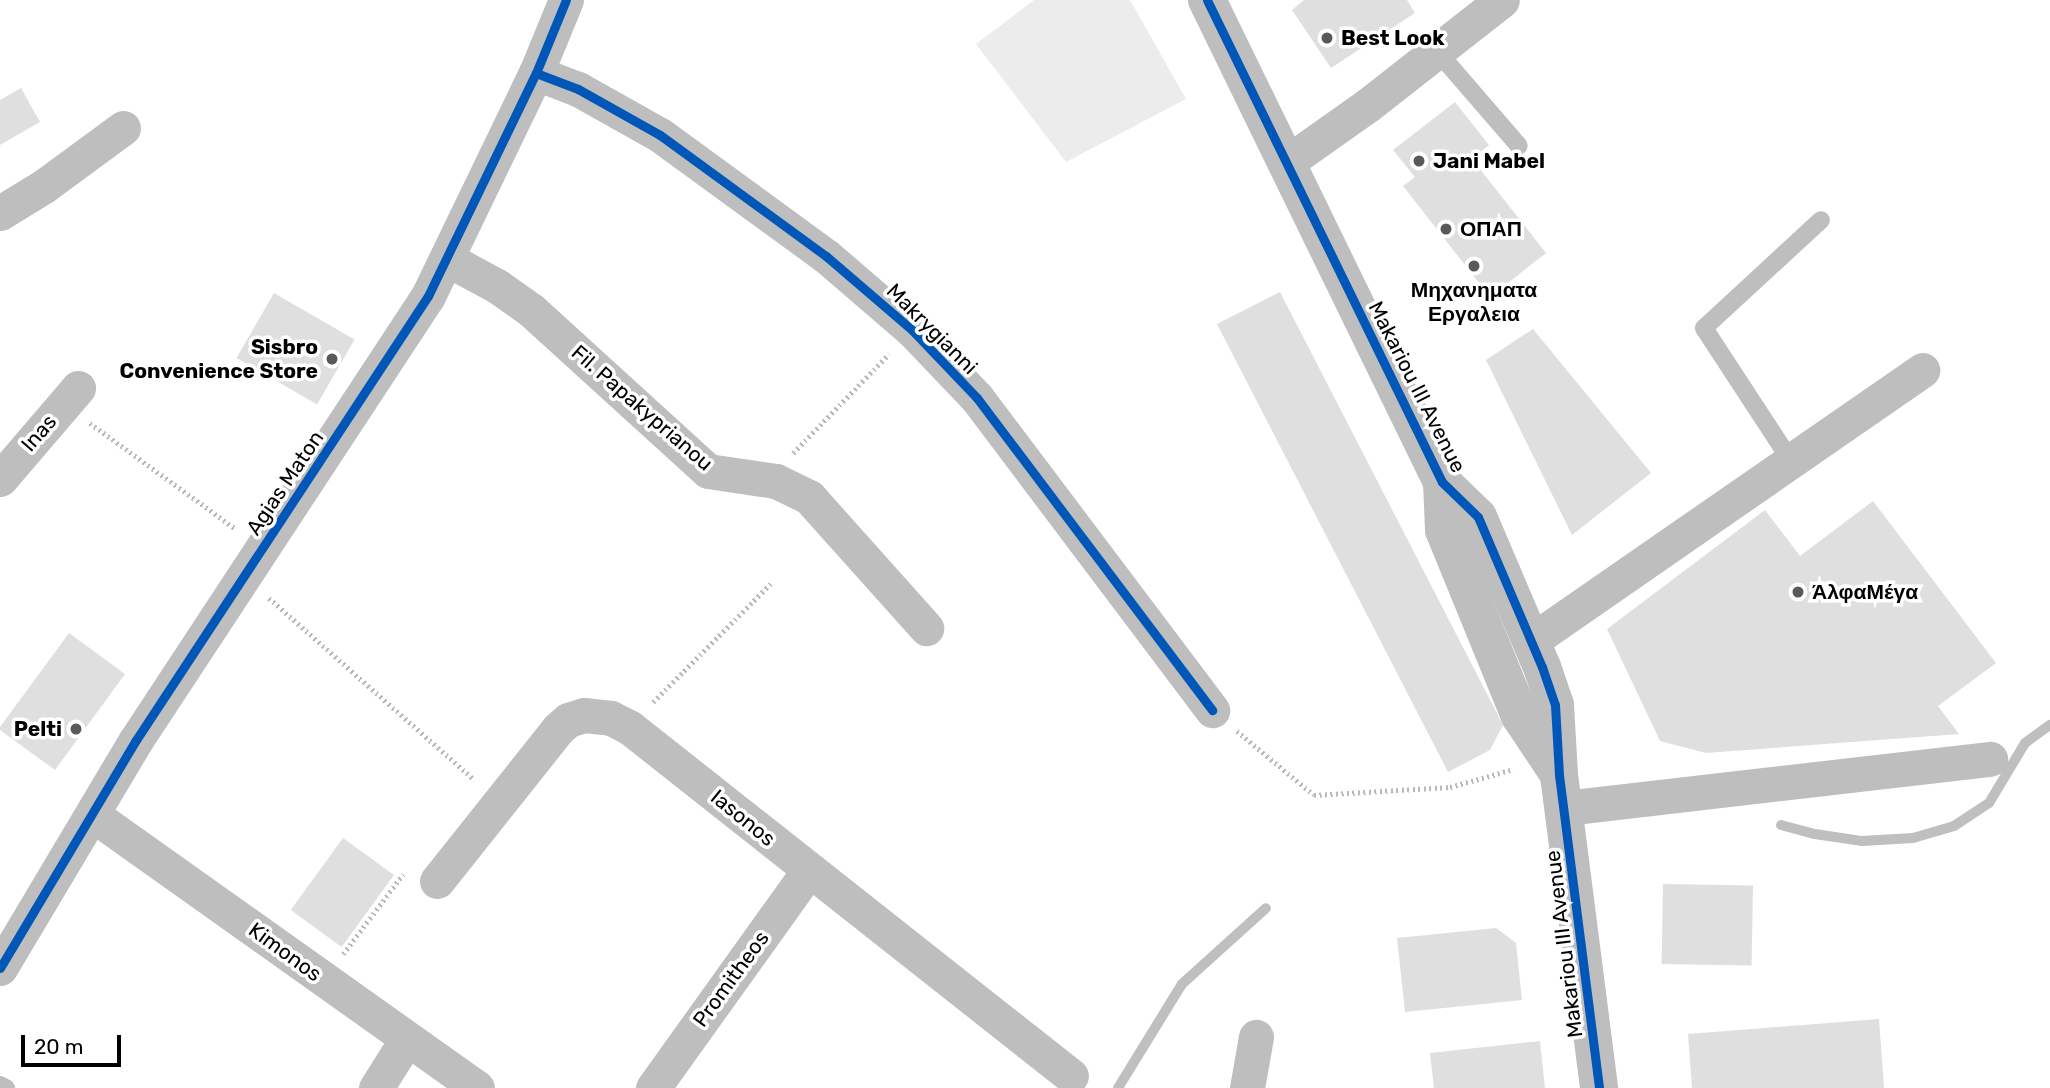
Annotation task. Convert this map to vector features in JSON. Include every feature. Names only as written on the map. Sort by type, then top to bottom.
[{"type":"street","name":"Agias Maton","points":[[0,968],[136,740],[402,340],[447,259],[536,73],[566,0]]},
{"type":"street","name":"Makariou III Avenue","points":[[1207,0],[1443,482],[1478,517],[1555,705],[1558,781],[1599,1088]]},
{"type":"street","points":[[1286,163],[1502,0]]},
{"type":"street","name":"Makrygianni","points":[[536,73],[620,110],[660,135],[826,257],[912,330],[976,398],[1212,710]]},
{"type":"street","points":[[0,213],[44,186],[123,128]]},
{"type":"street","name":"Fil. Papakyprianou","points":[[447,259],[497,286],[531,310],[708,471],[768,479],[809,497],[926,628]]},
{"type":"street","points":[[1531,641],[1923,370]]},
{"type":"street","name":"Inas","points":[[0,479],[71,396]]},
{"type":"street","name":"Makariou III Avenue","points":[[1443,482],[1444,530],[1520,716],[1558,781]]},
{"type":"street","name":"Iasonos","points":[[437,881],[568,720],[598,715],[611,718],[629,727],[1071,1076]]},
{"type":"street","points":[[1558,781],[1990,760]]},
{"type":"street","name":"Kimonos","points":[[93,815],[477,1088]]},
{"type":"street","name":"Promitheos","points":[[653,1088],[809,870]]},
{"type":"street","points":[[1247,1088],[1256,1037]]},
{"type":"street","points":[[376,1088],[407,1039]]},
{"type":"lane","points":[[1437,51],[1519,146]]},
{"type":"lane","points":[[1791,461],[1704,328],[1821,220]]},
{"type":"lane","points":[[0,1085],[6,1088]]},
{"type":"path","points":[[768,479],[912,330]]},
{"type":"path","points":[[71,396],[254,562],[500,803]]},
{"type":"path","points":[[629,727],[771,583]]},
{"type":"path","points":[[1212,710],[1314,795],[1558,781]]},
{"type":"path","points":[[324,980],[407,869],[437,881]]},
{"type":"shaded area","points":[[1034,0],[1130,0],[1186,99],[1066,162],[976,44]]},
{"type":"building","points":[[1304,0],[1407,0],[1415,13],[1331,68],[1292,10]]},
{"type":"building","points":[[21,88],[40,122],[0,145],[0,100]]},
{"type":"building","points":[[1455,102],[1489,145],[1472,159],[1546,253],[1490,297],[1403,186],[1415,177],[1393,150]]},
{"type":"building","points":[[1280,292],[1503,725],[1490,750],[1448,772],[1217,324]]},
{"type":"building","points":[[274,293],[355,340],[317,404],[236,358]]},
{"type":"building","points":[[1533,329],[1651,473],[1572,535],[1486,360]]},
{"type":"building","name":"ΆλφαΜέγα","points":[[1873,501],[1996,663],[1938,706],[1959,734],[1706,753],[1660,741],[1607,629],[1765,510],[1800,556]]},
{"type":"building","points":[[69,633],[125,674],[55,770],[0,730],[0,727]]},
{"type":"building","points":[[343,838],[394,875],[342,947],[291,910]]},
{"type":"building","points":[[1663,884],[1753,886],[1752,966],[1662,964]]},
{"type":"building","points":[[1496,928],[1516,943],[1522,1000],[1405,1012],[1397,938]]},
{"type":"building","points":[[1879,1019],[1884,1088],[1692,1088],[1688,1034]]},
{"type":"building","points":[[1540,1041],[1545,1088],[1434,1088],[1430,1053]]},
{"type":"waterway","points":[[1781,825],[1815,834],[1862,841],[1913,838],[1954,826],[1989,803],[2025,743],[2050,725]]},
{"type":"waterway","points":[[1118,1088],[1182,984],[1266,908]]},
{"type":"cycle path","points":[[0,968],[136,740],[428,296],[536,73],[566,0]]},
{"type":"cycle path","points":[[1207,0],[1442,482],[1478,517],[1542,667],[1555,705],[1559,775],[1599,1088]]},
{"type":"cycle path","points":[[536,73],[578,89],[660,135],[826,256],[912,330],[977,398],[1212,710]]},
{"type":"place","name":"Best Look","points":[[1327,38]]},
{"type":"place","name":"Jani Mabel","points":[[1419,161]]},
{"type":"place","name":"ΟΠΑΠ","points":[[1446,229]]},
{"type":"place","name":"Μηχανηματα Εργαλεια","points":[[1474,266]]},
{"type":"place","name":"Sisbro Convenience Store","points":[[332,359]]},
{"type":"place","name":"ΆλφαΜέγα","points":[[1798,592]]},
{"type":"place","name":"Pelti","points":[[76,729]]}]
